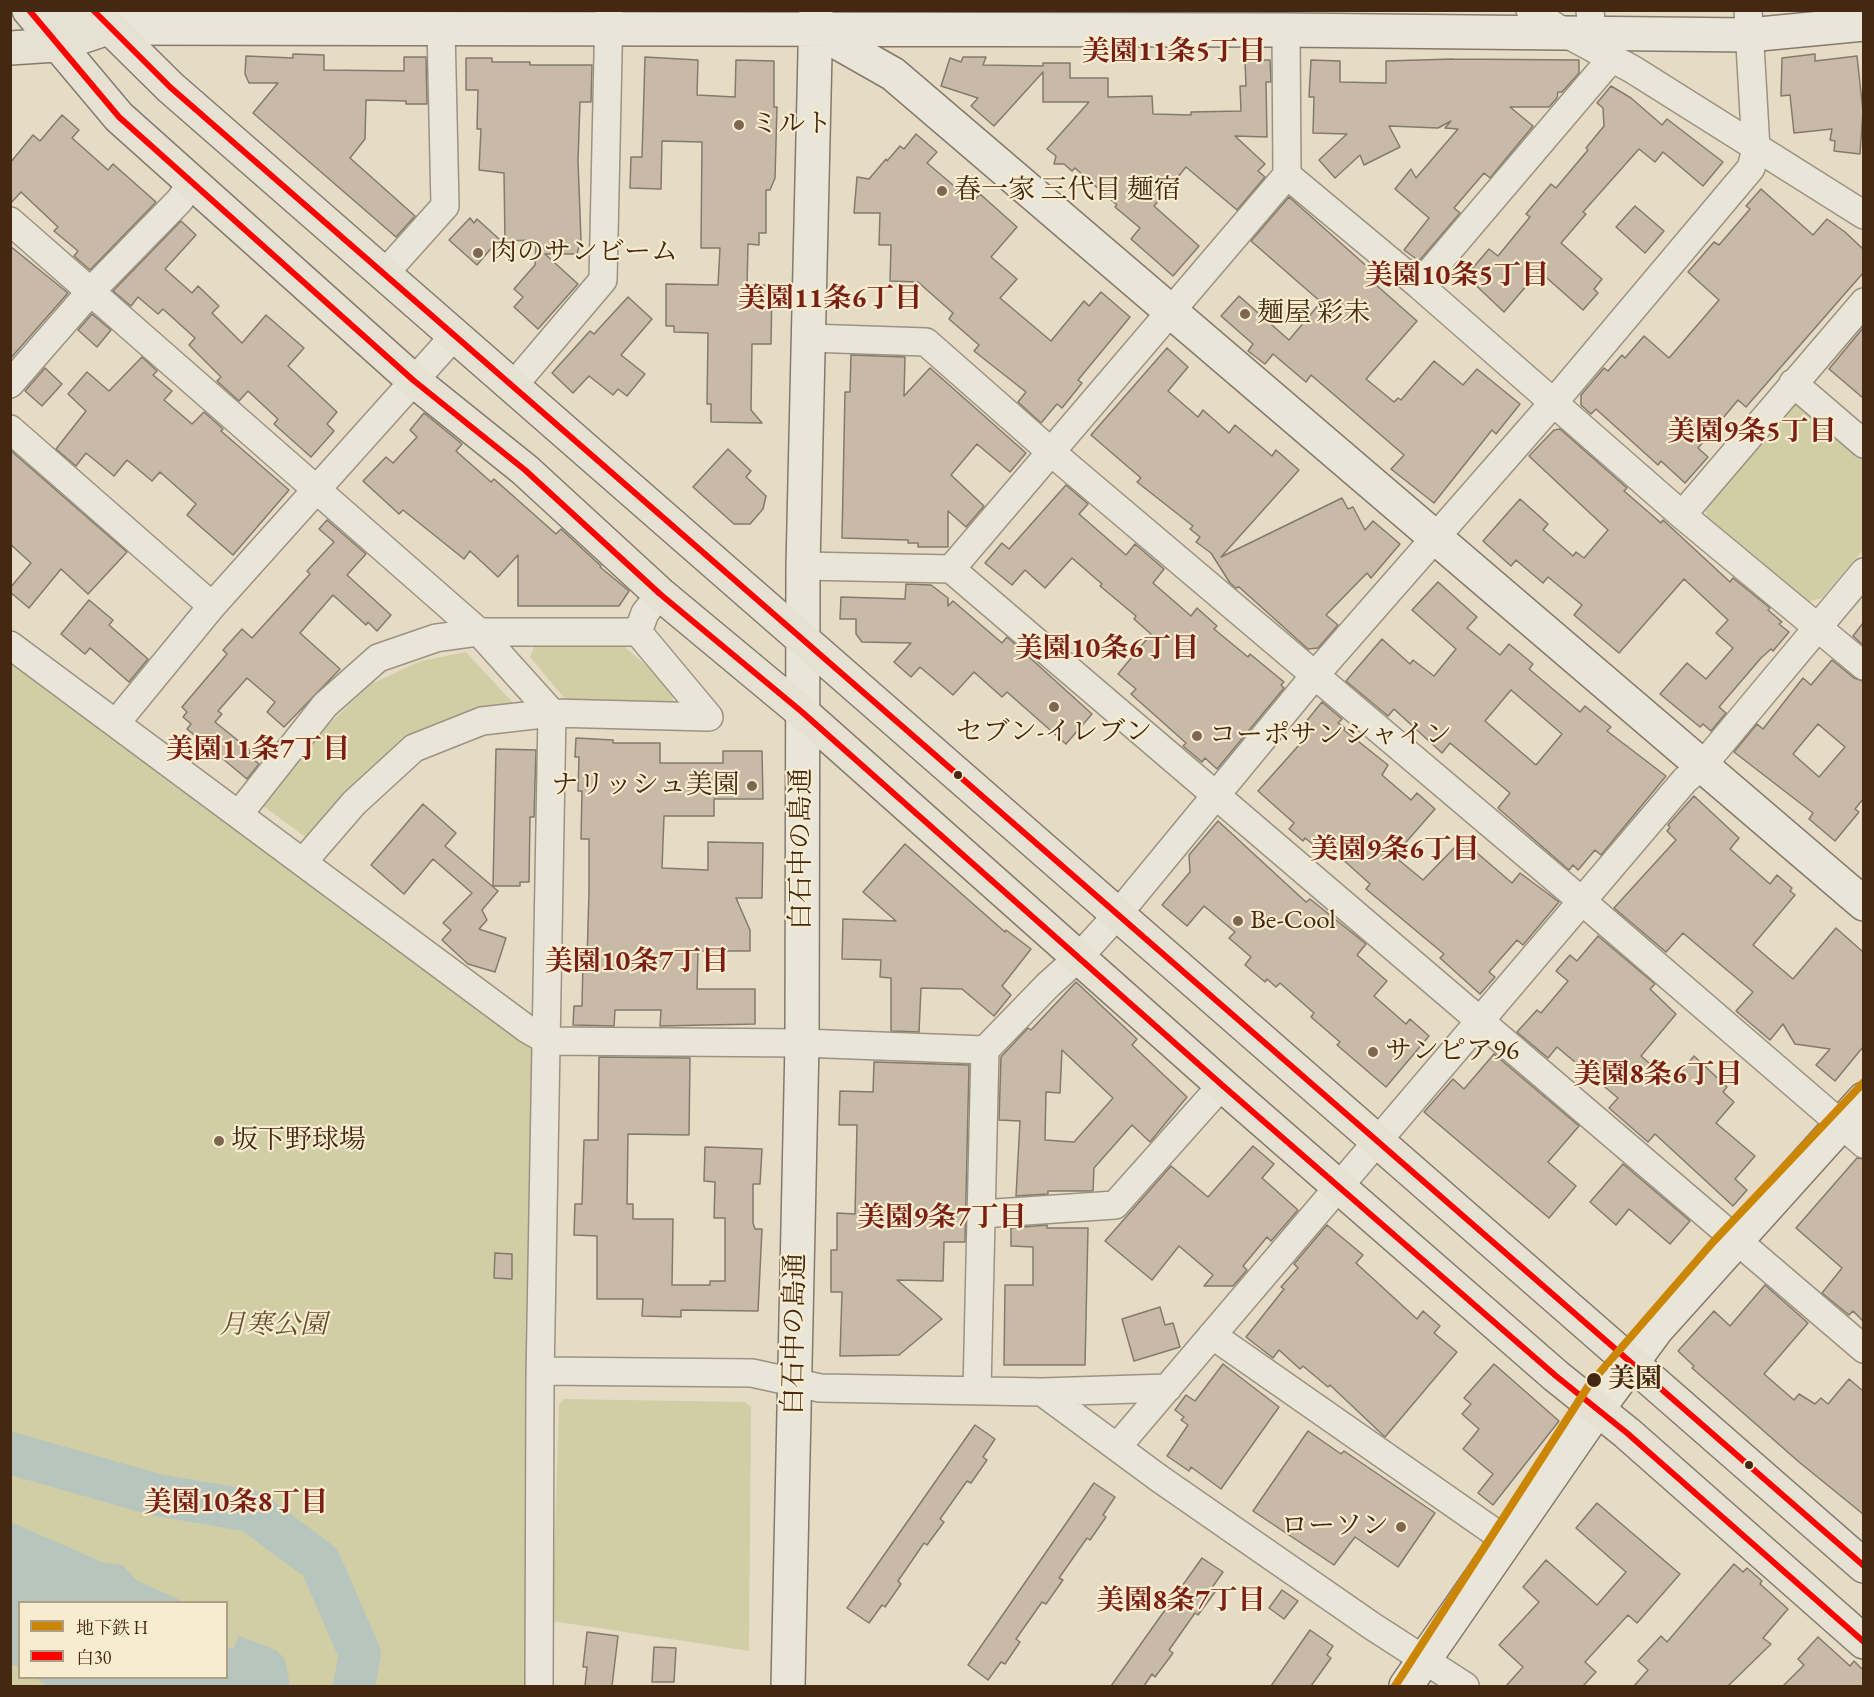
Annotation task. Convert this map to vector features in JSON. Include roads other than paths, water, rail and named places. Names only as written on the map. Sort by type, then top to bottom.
[{"type":"main road","points":[[29,10],[119,117],[413,380],[525,470],[660,594],[802,712],[1222,1085],[1863,1642]]},
{"type":"main road","points":[[55,10],[100,19],[170,87],[1863,1566]]},
{"type":"main road","points":[[10,48],[57,45],[100,19]]},
{"type":"street","points":[[1530,10],[1582,26],[1612,58],[1863,215]]},
{"type":"street","points":[[100,19],[815,20],[1287,30],[1748,23],[1863,24]]},
{"type":"street","points":[[385,273],[445,206],[441,19]]},
{"type":"street","points":[[513,386],[603,280],[609,19]]},
{"type":"street","points":[[815,20],[893,75],[1863,904]]},
{"type":"street","name":"白石中の島通","points":[[788,1686],[802,1043],[803,566],[815,20]]},
{"type":"street","points":[[977,1390],[985,1050],[1048,985],[1080,957],[1118,914],[1315,675],[1554,402],[1751,168],[1756,149],[1748,23]]},
{"type":"street","points":[[951,569],[1287,175],[1287,30]]},
{"type":"street","points":[[1419,285],[1612,58]]},
{"type":"street","points":[[1287,175],[1419,285],[1682,515],[1863,666]]},
{"type":"street","points":[[10,384],[91,291],[179,201],[193,182]]},
{"type":"street","points":[[10,221],[479,632],[552,713],[541,1371],[539,1686]]},
{"type":"street","points":[[1682,515],[1863,302]]},
{"type":"street","points":[[116,723],[212,606],[455,335]]},
{"type":"street","points":[[809,338],[926,342],[1051,452],[1583,902],[1852,1135]]},
{"type":"street","points":[[1793,383],[1863,444]]},
{"type":"street","points":[[10,429],[212,606]]},
{"type":"street","points":[[803,566],[951,569],[1863,1348]]},
{"type":"street","points":[[1117,1447],[1685,780],[1702,766],[1863,572]]},
{"type":"street","points":[[638,632],[645,613],[660,594]]},
{"type":"street","points":[[239,814],[325,705],[378,658],[436,638],[479,632],[638,632]]},
{"type":"street","points":[[303,862],[354,803],[414,748],[482,721],[552,713],[709,717],[638,632]]},
{"type":"street","points":[[10,645],[526,1029],[548,1041],[802,1043],[985,1050]]},
{"type":"street","points":[[981,1214],[1115,1205],[1222,1085]]},
{"type":"street","points":[[1406,1686],[1597,1410],[1657,1329],[1737,1241],[1852,1135],[1863,1099]]},
{"type":"street","points":[[1212,1335],[1507,1541]]},
{"type":"street","points":[[541,1371],[752,1373],[820,1388],[1042,1392],[1168,1388]]},
{"type":"street","points":[[1042,1392],[1372,1626],[1465,1686]]},
{"type":"waterway","points":[[10,1453],[157,1495],[251,1511],[320,1562],[360,1654],[354,1686]]},
{"type":"metro line","name":"H","points":[[1395,1686],[1589,1385],[1713,1242],[1864,1082]]},
{"type":"place","name":"ミルト","points":[[739,125]]},
{"type":"place","name":"春一家 三代目 麺宿","points":[[942,191]]},
{"type":"place","name":"肉のサンビーム","points":[[478,253]]},
{"type":"place","name":"麺屋 彩未","points":[[1245,314]]},
{"type":"place","name":"セブン-イレブン","points":[[1054,707]]},
{"type":"place","name":"コーポサンシャイン","points":[[1197,736]]},
{"type":"place","name":"ナリッシュ美園","points":[[752,786]]},
{"type":"place","name":"Be-Cool","points":[[1238,921]]},
{"type":"place","name":"サンピア96","points":[[1373,1052]]},
{"type":"place","name":"坂下野球場","points":[[219,1141]]},
{"type":"place","name":"美園","points":[[1594,1380]]},
{"type":"place","name":"ローソン","points":[[1401,1527]]},
{"type":"district","name":"美園11条5丁目","points":[[1174,52]]},
{"type":"district","name":"美園10条5丁目","points":[[1457,276]]},
{"type":"district","name":"美園11条6丁目","points":[[830,299]]},
{"type":"district","name":"美園9条5丁目","points":[[1752,432]]},
{"type":"district","name":"美園10条6丁目","points":[[1107,649]]},
{"type":"district","name":"美園11条7丁目","points":[[258,750]]},
{"type":"district","name":"美園9条6丁目","points":[[1395,850]]},
{"type":"district","name":"美園10条7丁目","points":[[637,962]]},
{"type":"district","name":"美園8条6丁目","points":[[1658,1075]]},
{"type":"district","name":"美園9条7丁目","points":[[942,1218]]},
{"type":"district","name":"美園10条8丁目","points":[[236,1503]]},
{"type":"district","name":"美園8条7丁目","points":[[1181,1601]]},
{"type":"park label","name":"月寒公園","points":[[273,1326]]}]
